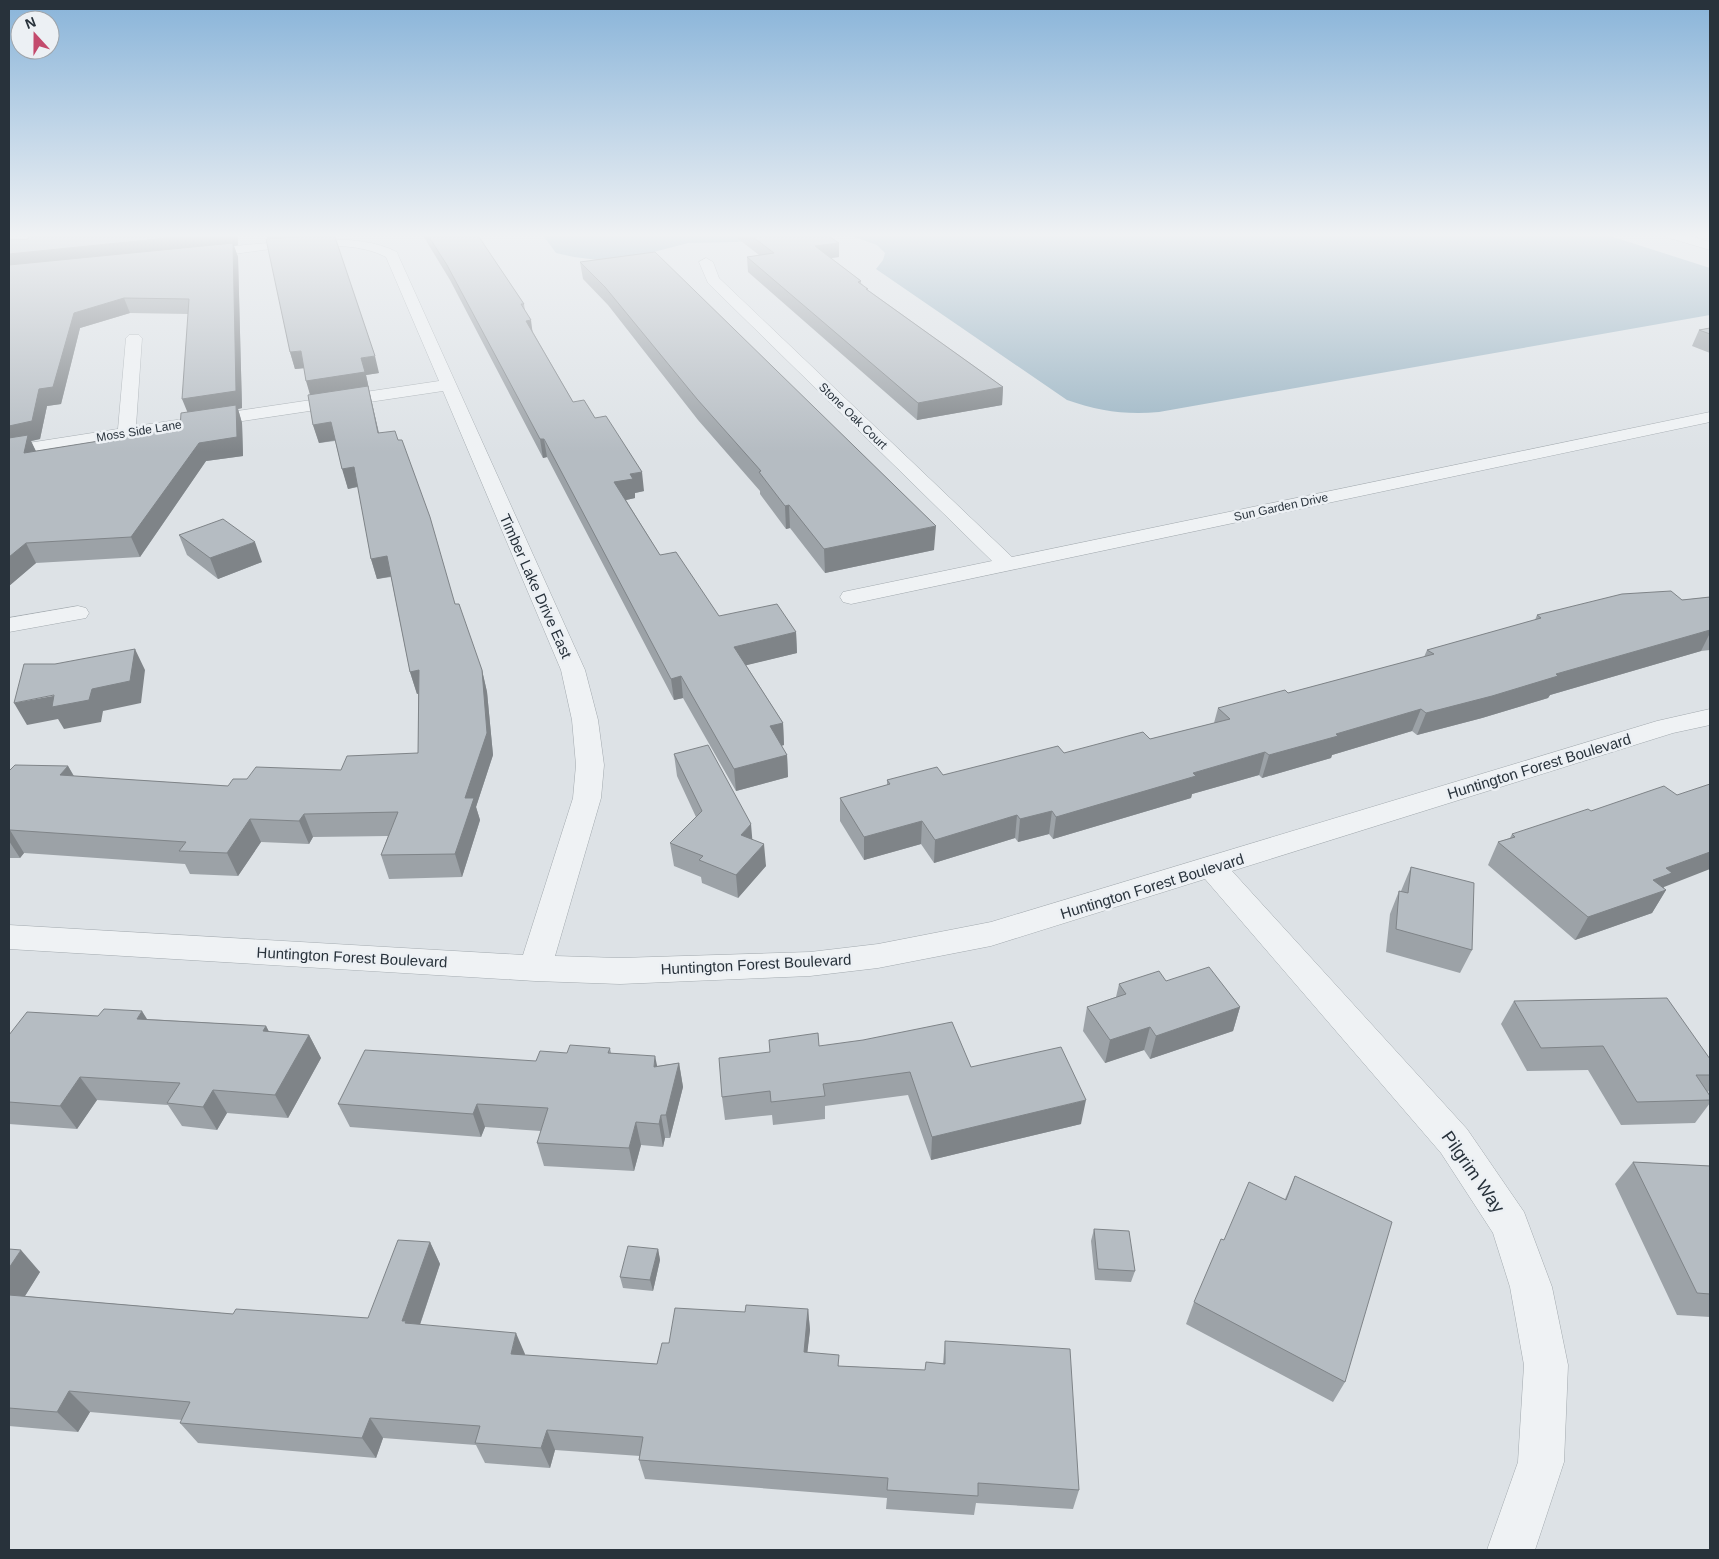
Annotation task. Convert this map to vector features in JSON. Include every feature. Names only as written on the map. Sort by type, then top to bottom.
[{"type":"street","name":"Timber Lake Drive East","points":[[414,307],[573,670],[585,720],[590,765],[587,798],[535,968]]},
{"type":"street","name":"Stone Oak Court","points":[[741,307],[1008,565]]},
{"type":"street","points":[[127,432],[134,338]]},
{"type":"street","name":"Moss Side Lane","points":[[9,451],[447,385]]},
{"type":"street","name":"Sun Garden Drive","points":[[851,597],[1710,417]]},
{"type":"street","points":[[9,625],[78,612]]},
{"type":"street","name":"Huntington Forest Boulevard","points":[[12,941],[620,971],[810,964],[878,956],[991,934],[1212,868],[1666,727],[1710,717]]},
{"type":"street","name":"Pilgrim Way","points":[[1212,868],[1454,1141],[1510,1225],[1531,1287],[1546,1365],[1541,1462],[1511,1550]]},
{"type":"water","points":[[931,307],[1710,307],[1710,315],[1159,412],[1123,412],[1090,407],[1067,400]]},
{"type":"building","points":[[9,307],[95,307],[74,313],[53,387],[39,389],[32,421],[9,426]]},
{"type":"building","points":[[188,307],[234,307],[236,391],[182,399]]},
{"type":"building","points":[[280,307],[358,307],[375,356],[361,358],[365,372],[306,381],[301,351],[290,352]]},
{"type":"building","points":[[469,307],[523,307],[531,320],[526,321],[573,402],[584,400],[595,418],[606,416],[642,472],[630,474],[633,479],[614,482],[660,555],[676,552],[719,616],[777,604],[796,632],[734,647],[783,723],[770,726],[787,755],[734,769],[681,676],[671,679],[544,439],[540,439]]},
{"type":"building","points":[[621,307],[711,307],[936,526],[824,549],[789,505],[785,506],[759,472],[761,471],[697,399]]},
{"type":"building","points":[[805,307],[891,307],[1003,387],[918,403]]},
{"type":"building","points":[[1710,328],[1710,334],[1699,330]]},
{"type":"building","points":[[368,386],[378,433],[395,431],[398,440],[402,440],[430,517],[455,604],[459,604],[482,670],[487,733],[465,798],[474,798],[455,854],[381,855],[398,812],[304,814],[299,821],[250,819],[227,853],[179,851],[186,842],[9,831],[9,770],[15,765],[68,766],[60,775],[228,786],[233,779],[247,779],[256,767],[341,770],[347,756],[418,753],[419,670],[410,672],[387,556],[371,559],[354,467],[342,469],[331,422],[313,425],[308,395]]},
{"type":"building","points":[[236,405],[237,437],[199,443],[131,537],[26,543],[9,557],[9,438],[28,435],[24,453],[180,428],[181,413]]},
{"type":"building","points":[[223,519],[255,542],[210,558],[179,535]]},
{"type":"building","points":[[1671,591],[1682,600],[1710,597],[1710,630],[1556,674],[1558,676],[1492,696],[1426,713],[1421,709],[1336,734],[1338,736],[1269,755],[1265,752],[1193,773],[1196,776],[1056,817],[1052,811],[1020,819],[1017,815],[935,840],[922,821],[864,837],[840,798],[890,784],[887,780],[937,767],[943,775],[1058,746],[1064,753],[1143,732],[1150,739],[1230,719],[1218,708],[1285,690],[1288,693],[1434,654],[1427,650],[1541,618],[1537,615],[1622,594]]},
{"type":"building","points":[[135,649],[130,681],[92,689],[89,700],[52,707],[54,695],[14,703],[24,664],[55,664]]},
{"type":"building","points":[[708,745],[751,824],[741,835],[764,844],[736,875],[699,860],[703,856],[670,843],[702,811],[674,754]]},
{"type":"building","points":[[1710,784],[1710,852],[1666,868],[1672,873],[1653,880],[1666,890],[1588,917],[1498,842],[1515,837],[1512,834],[1588,809],[1591,811],[1664,786],[1677,795]]},
{"type":"building","points":[[1411,867],[1474,883],[1472,950],[1396,929],[1399,891],[1408,893]]},
{"type":"building","points":[[1209,967],[1240,1007],[1156,1036],[1150,1027],[1110,1040],[1087,1007],[1126,994],[1119,984],[1159,971],[1166,981]]},
{"type":"building","points":[[1667,998],[1710,1059],[1710,1075],[1696,1075],[1710,1096],[1710,1100],[1637,1102],[1603,1046],[1541,1048],[1514,1001]]},
{"type":"building","points":[[104,1009],[142,1011],[137,1019],[266,1026],[263,1031],[309,1035],[275,1095],[213,1090],[203,1107],[167,1103],[180,1083],[80,1077],[60,1106],[9,1102],[9,1035],[27,1012],[98,1016]]},
{"type":"building","points":[[952,1022],[971,1067],[1061,1047],[1086,1100],[932,1137],[910,1072],[823,1084],[825,1096],[771,1102],[770,1091],[722,1097],[719,1058],[770,1052],[769,1040],[818,1033],[819,1046],[863,1040]]},
{"type":"building","points":[[570,1045],[610,1048],[608,1053],[655,1056],[654,1067],[679,1063],[666,1115],[661,1115],[659,1124],[636,1122],[629,1148],[537,1143],[548,1108],[477,1104],[473,1114],[338,1104],[365,1050],[536,1061],[540,1051],[567,1053]]},
{"type":"building","points":[[1633,1162],[1710,1166],[1710,1294],[1697,1293]]},
{"type":"building","points":[[1295,1176],[1392,1222],[1345,1382],[1194,1302],[1221,1239],[1224,1240],[1249,1182],[1286,1200]]},
{"type":"building","points":[[1094,1229],[1129,1231],[1135,1271],[1098,1269]]},
{"type":"building","points":[[398,1240],[430,1242],[402,1321],[406,1321],[405,1323],[516,1333],[511,1354],[657,1364],[662,1343],[669,1343],[675,1308],[745,1312],[746,1305],[808,1309],[804,1352],[839,1355],[838,1366],[925,1370],[926,1362],[945,1364],[945,1341],[1070,1349],[1079,1490],[978,1483],[978,1496],[887,1490],[888,1478],[639,1460],[643,1437],[547,1430],[541,1448],[475,1443],[480,1426],[370,1418],[362,1438],[180,1423],[190,1402],[69,1391],[57,1412],[9,1408],[9,1295],[233,1314],[236,1309],[368,1318]]},
{"type":"building","points":[[628,1246],[658,1249],[650,1280],[620,1277]]},
{"type":"building","points":[[9,1249],[21,1250],[9,1268]]}]
